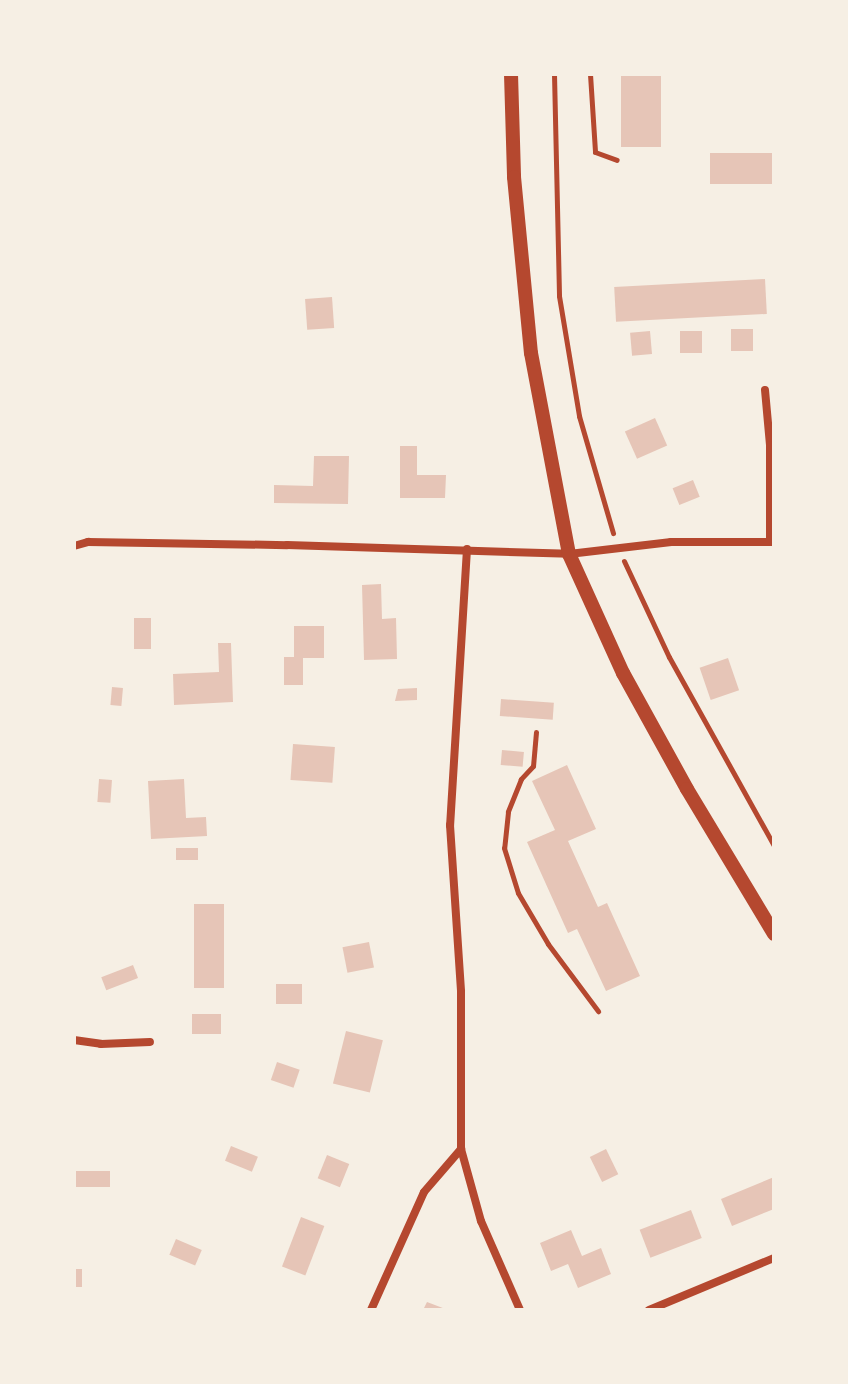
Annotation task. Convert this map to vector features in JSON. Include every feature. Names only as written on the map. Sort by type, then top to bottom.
[{"type":"street","points":[[511,74],[514,177],[531,353],[569,554],[623,673],[774,934]]},
{"type":"street","points":[[74,546],[88,542],[467,549],[569,554],[671,542],[772,542],[770,445],[765,390]]},
{"type":"street","points":[[467,549],[450,825],[461,992],[461,1149],[481,1221],[520,1310]]},
{"type":"street","points":[[74,1040],[101,1044],[150,1042]]},
{"type":"street","points":[[371,1310],[424,1192],[461,1149]]},
{"type":"street","points":[[649,1310],[774,1258]]},
{"type":"path","points":[[554,74],[559,296],[579,416],[619,549],[669,657],[774,846]]},
{"type":"path","points":[[590,74],[595,152],[617,160]]},
{"type":"path","points":[[536,732],[533,766],[521,779],[508,812],[504,848],[518,893],[548,944],[598,1011]]},
{"type":"building","points":[[621,74],[661,74],[661,147],[621,147]]},
{"type":"building","points":[[710,153],[774,153],[774,184],[710,184]]},
{"type":"building","points":[[765,279],[767,314],[616,322],[614,287]]},
{"type":"building","points":[[332,297],[334,328],[307,330],[305,299]]},
{"type":"building","points":[[731,329],[753,329],[753,351],[731,351]]},
{"type":"building","points":[[650,331],[652,354],[632,356],[630,333]]},
{"type":"building","points":[[680,331],[702,331],[702,353],[680,353]]},
{"type":"building","points":[[655,418],[667,445],[637,459],[625,431]]},
{"type":"building","points":[[400,446],[417,446],[417,475],[446,475],[445,498],[400,498]]},
{"type":"building","points":[[314,456],[349,456],[348,504],[274,503],[274,485],[313,486]]},
{"type":"building","points":[[693,480],[700,497],[679,505],[673,488]]},
{"type":"building","points":[[381,584],[382,619],[396,618],[397,659],[364,660],[362,585]]},
{"type":"building","points":[[134,618],[151,618],[151,649],[134,649]]},
{"type":"building","points":[[294,626],[324,626],[324,658],[303,658],[303,685],[284,685],[284,657],[294,657]]},
{"type":"building","points":[[218,643],[231,643],[233,702],[174,705],[173,674],[219,672]]},
{"type":"building","points":[[728,658],[739,690],[711,700],[700,668]]},
{"type":"building","points":[[112,687],[123,688],[121,706],[110,705]]},
{"type":"building","points":[[417,688],[417,700],[395,701],[398,689]]},
{"type":"building","points":[[501,699],[554,703],[553,720],[500,716]]},
{"type":"building","points":[[293,744],[335,747],[332,783],[290,780]]},
{"type":"building","points":[[502,750],[524,752],[523,767],[501,765]]},
{"type":"building","points":[[567,765],[596,829],[568,841],[598,907],[607,903],[640,976],[606,991],[577,929],[568,933],[527,842],[555,830],[532,781]]},
{"type":"building","points":[[99,779],[112,780],[110,803],[97,802]]},
{"type":"building","points":[[184,779],[186,818],[206,817],[207,836],[151,839],[148,781]]},
{"type":"building","points":[[176,848],[198,848],[198,860],[176,860]]},
{"type":"building","points":[[194,904],[224,904],[224,988],[194,988]]},
{"type":"building","points":[[369,942],[374,968],[347,973],[342,947]]},
{"type":"building","points":[[133,965],[138,978],[106,990],[101,977]]},
{"type":"building","points":[[276,984],[302,984],[302,1004],[276,1004]]},
{"type":"building","points":[[192,1014],[221,1014],[221,1034],[192,1034]]},
{"type":"building","points":[[346,1031],[383,1040],[370,1093],[333,1083]]},
{"type":"building","points":[[277,1062],[300,1070],[294,1088],[271,1080]]},
{"type":"building","points":[[231,1146],[258,1157],[252,1172],[225,1161]]},
{"type":"building","points":[[606,1149],[618,1174],[602,1182],[590,1157]]},
{"type":"building","points":[[327,1155],[349,1164],[340,1187],[318,1178]]},
{"type":"building","points":[[74,1171],[110,1171],[110,1187],[74,1187]]},
{"type":"building","points":[[774,1177],[774,1209],[732,1226],[721,1199]]},
{"type":"building","points":[[691,1210],[702,1238],[650,1258],[640,1230]]},
{"type":"building","points":[[301,1217],[324,1226],[305,1275],[282,1266]]},
{"type":"building","points":[[571,1230],[582,1256],[601,1248],[611,1274],[578,1288],[568,1264],[551,1271],[540,1243]]},
{"type":"building","points":[[176,1239],[202,1250],[195,1266],[169,1255]]},
{"type":"building","points":[[74,1269],[82,1269],[82,1287],[74,1287]]},
{"type":"building","points":[[427,1302],[448,1310],[423,1310]]}]
